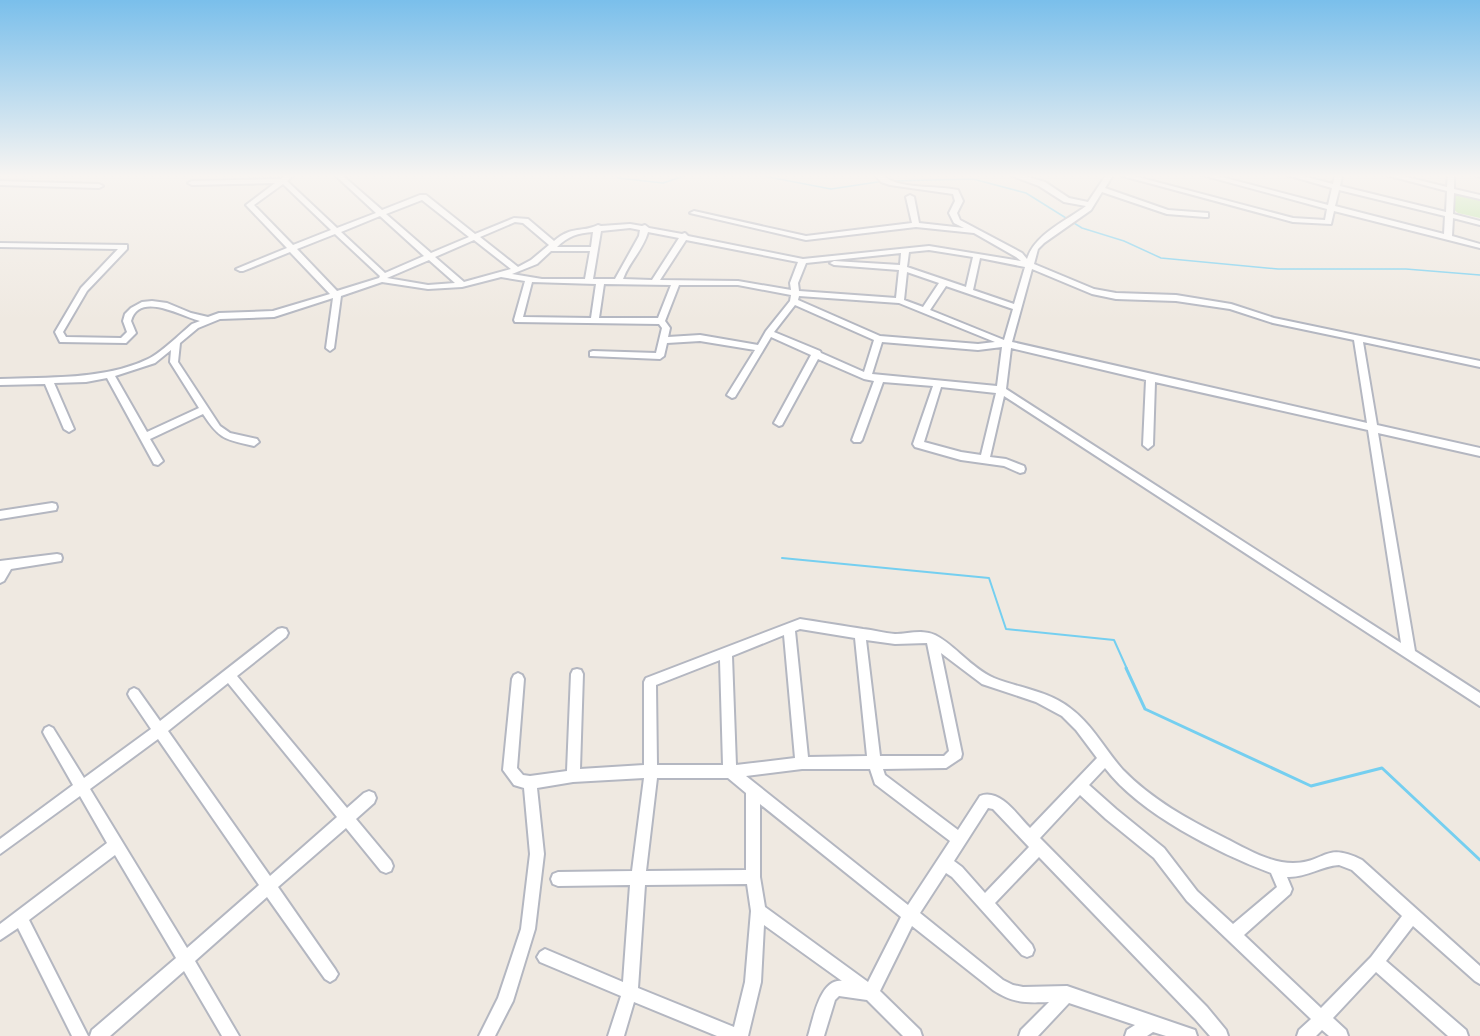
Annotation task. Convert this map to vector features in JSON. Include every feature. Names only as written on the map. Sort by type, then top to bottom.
[{"type":"street","points":[[268,223],[337,296]]},
{"type":"street","points":[[329,223],[383,278],[428,287],[462,285],[517,270],[534,262],[564,236],[575,231],[598,227],[645,227],[803,261],[903,268],[1017,308]]},
{"type":"street","points":[[240,269],[359,223]]},
{"type":"street","points":[[392,223],[462,285]]},
{"type":"street","points":[[457,223],[517,270]]},
{"type":"street","points":[[0,382],[86,379],[110,375],[152,361],[195,326],[207,320],[232,315],[274,314],[337,296],[506,223]]},
{"type":"street","points":[[525,223],[551,247],[594,249]]},
{"type":"street","points":[[740,223],[806,238],[916,225],[974,231]]},
{"type":"street","points":[[963,223],[1019,255],[1029,265]]},
{"type":"street","points":[[985,459],[1001,390],[1007,344],[1029,265],[1036,246],[1066,223]]},
{"type":"street","points":[[1391,223],[1480,246]]},
{"type":"street","points":[[1448,223],[1448,238]]},
{"type":"street","points":[[588,282],[598,227]]},
{"type":"street","points":[[618,282],[621,273],[642,242],[645,227]]},
{"type":"street","points":[[654,282],[685,235]]},
{"type":"street","points":[[0,245],[124,247],[84,290],[59,332],[63,340],[123,341],[132,333],[127,321],[130,313],[140,306],[153,302],[159,302],[187,315],[207,320]]},
{"type":"street","points":[[803,261],[905,250],[937,249],[977,255],[1029,265],[1100,292],[1136,298],[1176,298],[1222,305],[1358,338],[1480,364]]},
{"type":"street","points":[[900,301],[905,250]]},
{"type":"street","points":[[969,291],[977,255]]},
{"type":"street","points":[[732,395],[769,333],[794,297],[794,283],[803,261]]},
{"type":"street","points":[[503,275],[529,279],[588,282],[738,283],[794,297],[900,301],[1007,344],[1151,379],[1480,452]]},
{"type":"street","points":[[529,279],[518,320],[661,321]]},
{"type":"street","points":[[595,319],[600,282]]},
{"type":"street","points":[[661,321],[676,282]]},
{"type":"street","points":[[925,311],[944,282]]},
{"type":"street","points":[[330,348],[337,296]]},
{"type":"street","points":[[794,297],[879,339],[978,347],[1007,344]]},
{"type":"street","points":[[593,354],[660,356],[666,328],[661,321]]},
{"type":"street","points":[[769,333],[867,377],[1001,390],[1480,700]]},
{"type":"street","points":[[664,340],[700,338],[761,348]]},
{"type":"street","points":[[1358,338],[1375,429],[1409,653]]},
{"type":"street","points":[[867,377],[879,339]]},
{"type":"street","points":[[176,342],[174,362],[217,428],[227,436],[254,442]]},
{"type":"street","points":[[779,423],[817,353]]},
{"type":"street","points":[[110,375],[158,461]]},
{"type":"street","points":[[857,440],[880,378]]},
{"type":"street","points":[[1148,446],[1151,379]]},
{"type":"street","points":[[48,381],[69,429]]},
{"type":"street","points":[[938,384],[918,444],[961,456],[1006,463],[1020,469]]},
{"type":"street","points":[[145,438],[205,409]]},
{"type":"street","points":[[0,515],[52,507]]},
{"type":"street","points":[[0,578],[4,566],[57,558]]},
{"type":"street","points":[[616,1036],[630,990],[638,878],[651,771],[650,682],[800,624],[860,634],[871,633],[895,639],[924,637],[932,639],[983,679],[1047,700],[1068,714],[1137,792],[1166,811],[1254,859],[1276,868],[1299,870],[1334,857],[1347,859],[1357,865],[1480,976]]},
{"type":"street","points":[[789,628],[802,763]]},
{"type":"street","points":[[0,847],[158,731],[282,633]]},
{"type":"street","points":[[860,634],[874,762],[880,778],[959,839]]},
{"type":"street","points":[[518,679],[510,770],[519,780],[530,783],[573,776],[651,771],[730,772],[802,763],[946,762],[956,754],[932,639]]},
{"type":"street","points":[[726,653],[730,772]]},
{"type":"street","points":[[573,776],[577,674]]},
{"type":"street","points":[[229,676],[386,866]]},
{"type":"street","points":[[134,694],[330,974]]},
{"type":"street","points":[[49,732],[231,1036]]},
{"type":"street","points":[[986,902],[1106,758]]},
{"type":"street","points":[[730,772],[998,985],[1010,992],[1023,995],[1067,994],[1189,1036]]},
{"type":"street","points":[[487,1036],[505,1001],[528,929],[537,854],[530,783]]},
{"type":"street","points":[[1081,786],[1159,853],[1192,896],[1340,1036]]},
{"type":"street","points":[[545,957],[738,1036],[753,982],[758,911],[753,877],[753,789]]},
{"type":"street","points":[[98,1036],[369,798]]},
{"type":"street","points":[[871,993],[910,915],[985,801],[996,803],[1201,1013],[1220,1036]]},
{"type":"street","points":[[0,933],[117,844]]},
{"type":"street","points":[[944,863],[957,872],[986,902],[1027,950]]},
{"type":"street","points":[[1233,934],[1285,889],[1276,868]]},
{"type":"street","points":[[558,879],[753,877]]},
{"type":"street","points":[[758,911],[871,993],[914,1036]]},
{"type":"street","points":[[1305,1036],[1376,962],[1413,914]]},
{"type":"street","points":[[20,918],[80,1036]]},
{"type":"street","points":[[1376,962],[1460,1036]]},
{"type":"street","points":[[816,1036],[829,994],[837,988],[871,993]]},
{"type":"street","points":[[1027,1036],[1067,994]]},
{"type":"street","points":[[1133,1036],[1150,1024]]},
{"type":"waterway","points":[[1075,223],[1082,228],[1124,241],[1161,258],[1278,269],[1406,269],[1480,275]]},
{"type":"waterway","points":[[782,558],[989,578],[1006,629],[1114,640],[1127,669]]},
{"type":"waterway","points":[[1126,668],[1145,709],[1311,786],[1382,768],[1480,860]]}]
